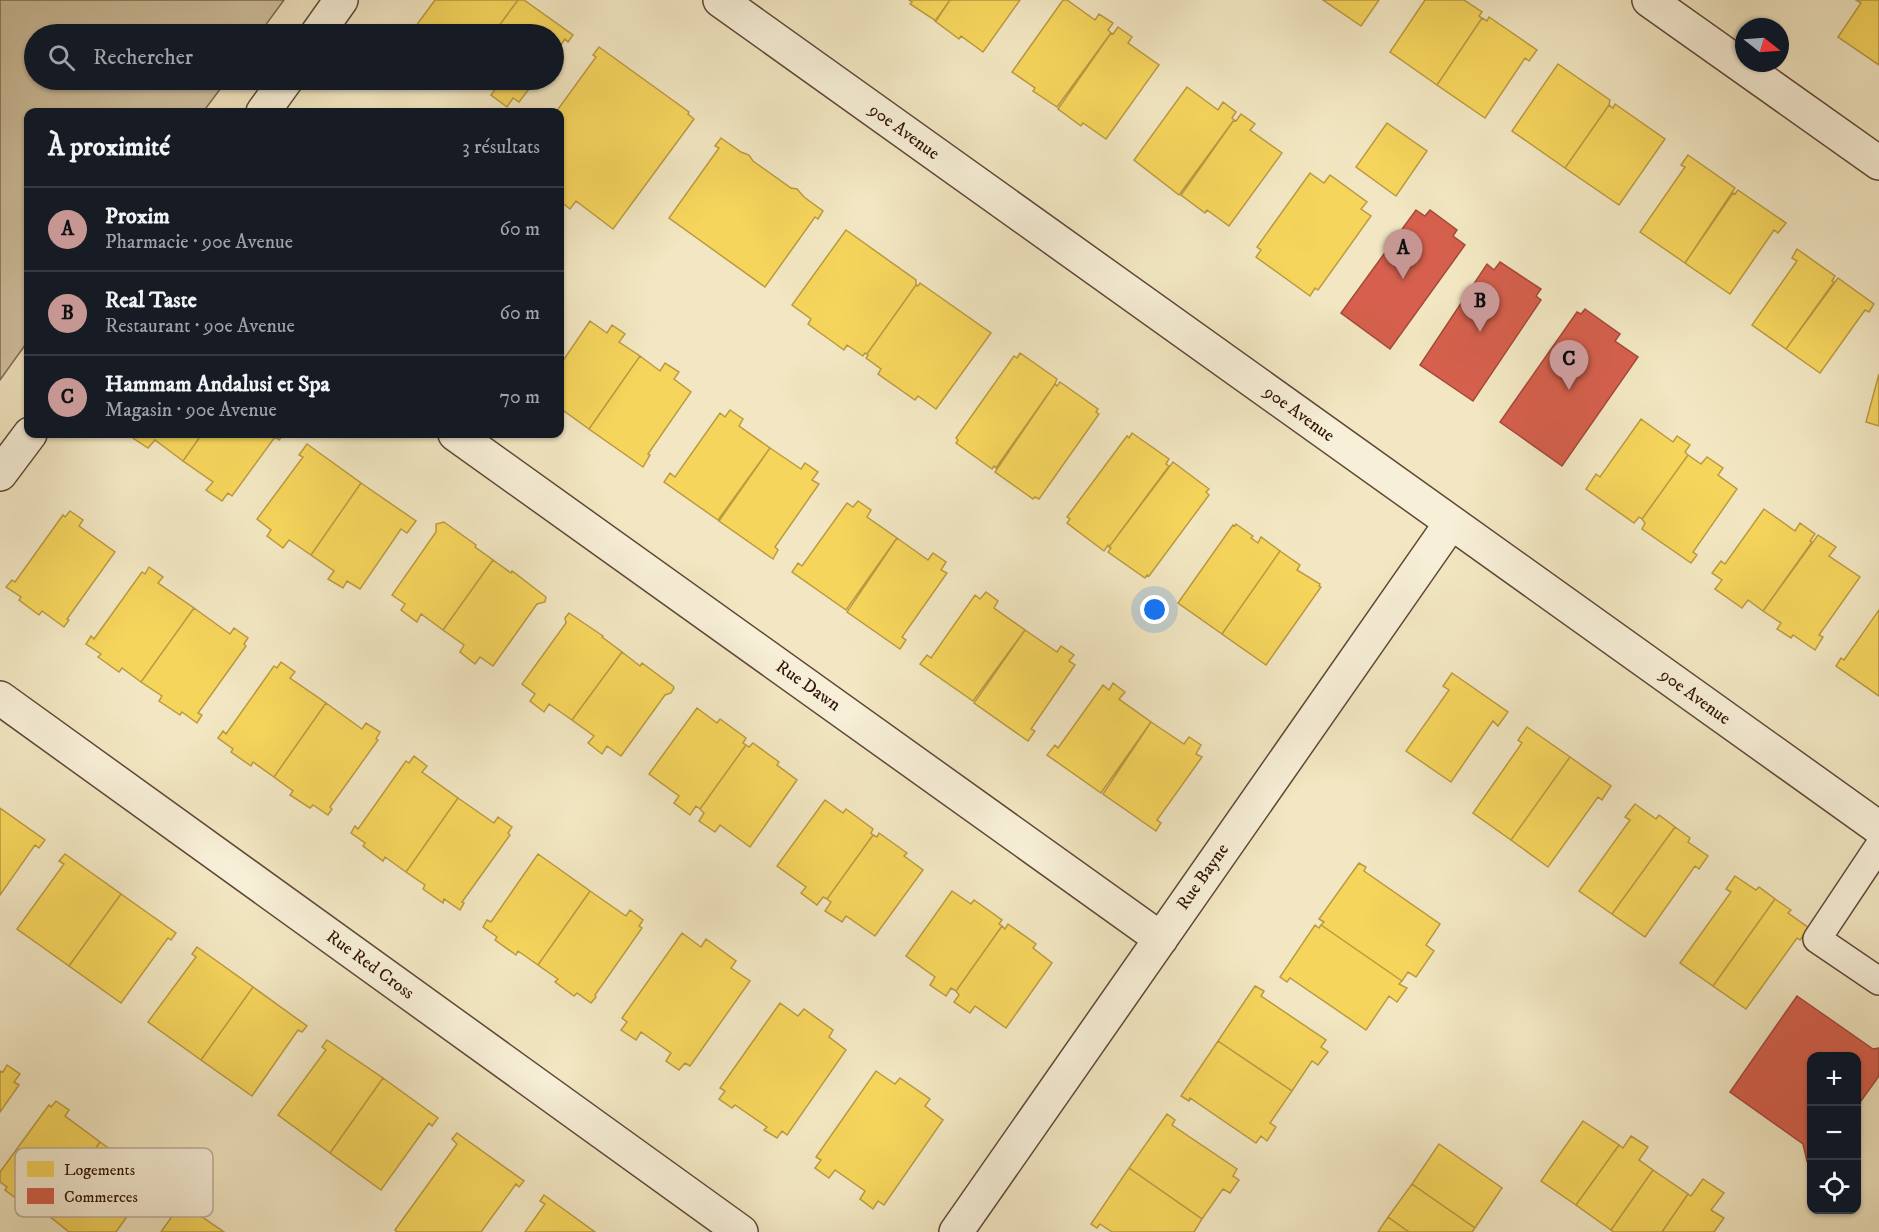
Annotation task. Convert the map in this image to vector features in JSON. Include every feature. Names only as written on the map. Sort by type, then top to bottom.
[{"type":"street","points":[[324,24],[341,0]]},
{"type":"street","name":"90e Avenue","points":[[720,0],[1879,828]]},
{"type":"street","points":[[1649,0],[1879,163]]},
{"type":"street","points":[[266,108],[279,90]]},
{"type":"street","points":[[0,474],[27,438]]},
{"type":"street","name":"Rue Dawn","points":[[461,438],[1161,939]]},
{"type":"street","name":"Rue Bayne","points":[[956,1232],[1451,523]]},
{"type":"street","name":"Rue Red Cross","points":[[0,699],[741,1232]]},
{"type":"lane","points":[[1879,846],[1817,939],[1879,981]]},
{"type":"shaded area","points":[[0,0],[284,0],[266,24],[24,24],[24,90],[220,90],[206,108],[24,108],[24,347],[0,380]]},
{"type":"building: Logements","points":[[435,0],[518,0],[500,24],[417,24]]},
{"type":"building: Logements","points":[[518,0],[524,0],[558,24],[500,24]]},
{"type":"building: Logements","points":[[909,0],[950,0],[936,21],[910,4],[912,2]]},
{"type":"building: Logements","points":[[950,0],[1020,0],[983,52],[961,36],[959,39],[935,21]]},
{"type":"building: Logements","points":[[1063,0],[1067,0],[1095,20],[1099,14],[1113,23],[1108,30],[1111,33],[1057,107],[1033,91],[1035,88],[1012,72]]},
{"type":"building: Logements","points":[[1323,0],[1379,0],[1361,26]]},
{"type":"building: Logements","points":[[1425,0],[1464,0],[1482,12],[1479,16],[1482,18],[1437,85],[1390,52]]},
{"type":"building: Logements","points":[[1856,0],[1879,0],[1879,65],[1838,37],[1861,3]]},
{"type":"building: Logements","points":[[1489,17],[1537,50],[1529,61],[1525,58],[1485,118],[1437,85],[1482,18],[1487,21]]},
{"type":"building: Logements","points":[[1118,27],[1132,37],[1128,43],[1159,65],[1106,139],[1083,123],[1081,126],[1058,109],[1111,33],[1113,34]]},
{"type":"building: Logements","points":[[564,29],[573,35],[568,42],[565,39]]},
{"type":"building: Logements","points":[[599,47],[689,112],[688,114],[694,119],[613,229],[576,201],[570,209],[564,204],[564,108],[559,108],[596,57],[593,55]]},
{"type":"building: Logements","points":[[1558,64],[1610,100],[1609,105],[1565,168],[1512,131]]},
{"type":"building: Logements","points":[[1187,87],[1218,110],[1223,102],[1236,112],[1232,118],[1234,120],[1179,195],[1134,160]]},
{"type":"building: Logements","points":[[495,90],[528,90],[519,102],[513,98],[507,107],[491,95]]},
{"type":"building: Logements","points":[[1615,104],[1665,139],[1619,205],[1565,168],[1609,105],[1613,108]]},
{"type":"building: Logements","points":[[1241,114],[1255,124],[1250,130],[1282,153],[1229,226],[1207,210],[1205,213],[1181,195],[1234,120],[1236,121]]},
{"type":"building: Logements","points":[[1387,123],[1427,151],[1396,196],[1356,167]]},
{"type":"building: Logements","points":[[721,138],[749,155],[753,161],[791,188],[797,189],[823,211],[818,219],[815,217],[765,287],[669,218],[719,148],[715,146]]},
{"type":"building: Logements","points":[[1688,155],[1735,188],[1685,263],[1640,232],[1685,167],[1681,165]]},
{"type":"building: Logements","points":[[1310,173],[1324,183],[1330,175],[1367,202],[1361,209],[1371,216],[1318,290],[1315,288],[1310,296],[1256,257],[1261,250],[1257,247]]},
{"type":"building: Logements","points":[[1738,190],[1786,223],[1778,233],[1774,230],[1730,294],[1685,263],[1733,193],[1735,194]]},
{"type":"building: Logements","points":[[846,230],[916,280],[916,285],[867,354],[863,356],[847,345],[844,350],[808,324],[811,319],[792,305]]},
{"type":"building: Logements","points":[[1797,249],[1835,276],[1832,281],[1834,282],[1786,349],[1752,325],[1797,261],[1792,258]]},
{"type":"building: Logements","points":[[1838,278],[1874,304],[1869,312],[1865,310],[1820,373],[1786,349]]},
{"type":"building: Logements","points":[[920,283],[991,333],[936,409],[918,396],[915,400],[878,374],[881,369],[866,358],[916,285]]},
{"type":"building: Logements","points":[[590,321],[607,333],[612,325],[625,334],[619,342],[640,356],[589,429],[564,411],[564,359]]},
{"type":"building: Logements","points":[[1020,353],[1057,379],[996,468],[994,466],[992,469],[956,443],[958,440],[956,438],[1014,356],[1017,358]]},
{"type":"building: Logements","points":[[640,356],[660,371],[665,363],[679,372],[674,379],[691,392],[648,454],[650,455],[643,467],[589,429]]},
{"type":"building: Logements","points":[[1879,374],[1879,426],[1866,422]]},
{"type":"building: Logements","points":[[1060,382],[1098,409],[1096,412],[1099,414],[1039,499],[1035,497],[1033,499],[995,472],[1055,384],[1057,386]]},
{"type":"building: Logements","points":[[730,410],[743,419],[739,426],[770,448],[718,520],[664,482],[670,473],[675,477],[720,413],[725,417]]},
{"type":"building: Logements","points":[[1641,419],[1673,442],[1677,436],[1690,445],[1685,452],[1688,455],[1642,519],[1639,517],[1634,523],[1586,489],[1596,474],[1600,477]]},
{"type":"building: Logements","points":[[1132,433],[1169,459],[1166,464],[1169,466],[1104,551],[1067,523],[1070,519],[1067,517],[1127,436],[1129,438]]},
{"type":"building: Logements","points":[[133,438],[199,438],[183,461],[155,440],[148,448]]},
{"type":"building: Logements","points":[[199,438],[274,438],[232,496],[228,493],[222,501],[206,490],[213,482],[183,461]]},
{"type":"building: Logements","points":[[307,444],[361,483],[311,555],[289,540],[283,548],[267,536],[271,530],[257,519],[303,457],[299,455]]},
{"type":"building: Logements","points":[[770,448],[801,469],[805,463],[818,472],[812,480],[819,484],[775,547],[778,550],[773,559],[719,521]]},
{"type":"building: Logements","points":[[1688,455],[1701,464],[1707,457],[1723,468],[1718,475],[1737,489],[1693,552],[1697,555],[1691,563],[1642,529],[1645,523],[1642,519]]},
{"type":"building: Logements","points":[[1173,462],[1209,489],[1206,492],[1209,495],[1149,576],[1145,578],[1108,552],[1111,548],[1109,547]]},
{"type":"building: Logements","points":[[361,483],[416,521],[407,533],[401,529],[360,589],[347,581],[343,588],[328,579],[334,571],[311,555]]},
{"type":"building: Logements","points":[[858,501],[871,510],[867,517],[897,538],[846,610],[792,572],[798,563],[802,566],[847,503],[853,507]]},
{"type":"building: Logements","points":[[1764,509],[1795,531],[1800,523],[1815,534],[1810,541],[1812,542],[1763,611],[1748,600],[1742,608],[1715,589],[1722,580],[1712,573],[1721,561],[1725,564]]},
{"type":"building: Logements","points":[[70,511],[83,520],[79,526],[115,552],[67,619],[69,620],[64,627],[42,611],[39,615],[19,600],[21,597],[6,587],[12,580],[15,582],[63,515],[65,517]]},
{"type":"building: Logements","points":[[444,522],[493,560],[443,630],[421,614],[417,622],[401,610],[405,604],[392,595],[436,532],[436,524]]},
{"type":"building: Logements","points":[[1236,524],[1253,536],[1251,538],[1258,543],[1261,537],[1280,551],[1222,634],[1178,603],[1233,525]]},
{"type":"building: Logements","points":[[1818,535],[1836,547],[1829,556],[1860,577],[1819,635],[1823,637],[1815,650],[1793,635],[1791,638],[1777,629],[1781,623],[1763,611]]},
{"type":"building: Logements","points":[[897,538],[928,560],[933,553],[946,562],[941,570],[947,573],[902,637],[906,640],[900,649],[847,612]]},
{"type":"building: Logements","points":[[1280,551],[1300,565],[1297,570],[1320,584],[1321,587],[1266,665],[1222,634]]},
{"type":"building: Logements","points":[[493,560],[511,573],[512,571],[546,597],[545,602],[537,604],[493,666],[480,657],[475,664],[460,652],[464,645],[443,630]]},
{"type":"building: Logements","points":[[149,567],[163,577],[158,583],[194,608],[141,682],[122,668],[119,672],[98,657],[101,654],[86,644],[91,636],[94,639],[142,572],[145,574]]},
{"type":"building: Logements","points":[[986,592],[998,601],[994,608],[1025,630],[973,701],[920,664],[927,655],[931,658],[975,595],[980,599]]},
{"type":"building: Logements","points":[[194,608],[230,634],[234,628],[248,638],[244,644],[246,646],[198,713],[202,715],[197,723],[182,712],[180,715],[159,701],[162,696],[141,682]]},
{"type":"building: Logements","points":[[1879,610],[1879,696],[1836,666],[1841,658],[1844,660]]},
{"type":"building: Logements","points":[[569,613],[622,652],[572,720],[549,704],[544,712],[530,701],[535,694],[522,684],[566,623],[565,618]]},
{"type":"building: Logements","points":[[1025,630],[1057,652],[1061,646],[1074,655],[1069,661],[1075,665],[1031,729],[1035,731],[1028,741],[974,703]]},
{"type":"building: Logements","points":[[622,652],[640,666],[642,663],[674,688],[671,693],[665,695],[621,756],[607,746],[602,754],[588,743],[594,736],[572,720]]},
{"type":"building: Logements","points":[[281,662],[295,672],[290,678],[326,703],[274,777],[253,762],[251,766],[231,752],[233,749],[218,738],[223,731],[226,734],[274,666],[277,668]]},
{"type":"building: Logements","points":[[1452,673],[1508,712],[1498,726],[1493,721],[1451,782],[1406,751],[1449,690],[1443,686]]},
{"type":"building: Logements","points":[[1113,683],[1125,692],[1119,699],[1151,722],[1101,793],[1047,755],[1055,745],[1058,748],[1103,685],[1109,690]]},
{"type":"building: Logements","points":[[326,703],[362,729],[366,723],[380,732],[376,739],[378,740],[330,807],[332,809],[328,815],[313,805],[310,808],[290,795],[293,791],[274,777]]},
{"type":"building: Logements","points":[[697,708],[717,723],[720,719],[746,738],[743,743],[746,745],[700,809],[696,806],[690,815],[674,803],[679,796],[649,774]]},
{"type":"building: Logements","points":[[1151,722],[1184,744],[1189,737],[1201,745],[1196,754],[1202,757],[1157,820],[1161,823],[1156,831],[1103,794]]},
{"type":"building: Logements","points":[[1527,727],[1570,757],[1511,840],[1473,813],[1522,743],[1518,740]]},
{"type":"building: Logements","points":[[753,743],[779,762],[777,765],[797,780],[750,847],[720,825],[715,832],[699,821],[704,813],[700,809],[746,745],[749,747]]},
{"type":"building: Logements","points":[[414,756],[427,766],[422,772],[458,798],[406,872],[385,857],[383,861],[363,846],[365,843],[351,833],[355,826],[358,829],[406,761],[409,763]]},
{"type":"building: Logements","points":[[1570,757],[1611,786],[1602,800],[1598,797],[1548,867],[1511,840]]},
{"type":"building: Logements","points":[[458,798],[494,823],[498,817],[512,827],[508,833],[510,835],[462,902],[464,903],[460,910],[444,899],[443,903],[423,889],[425,885],[406,872]]},
{"type":"building: Logements","points":[[825,800],[843,813],[846,809],[873,829],[871,833],[873,835],[827,899],[823,897],[817,905],[801,893],[806,887],[777,866]]},
{"type":"building: Logements","points":[[1635,804],[1656,819],[1659,815],[1675,827],[1612,914],[1579,891],[1630,820],[1625,817]]},
{"type":"building: Logements","points":[[0,808],[45,840],[39,848],[35,845],[0,895]]},
{"type":"building: Logements","points":[[1675,827],[1690,838],[1688,842],[1708,856],[1699,869],[1695,866],[1645,937],[1612,914]]},
{"type":"building: Logements","points":[[879,833],[907,853],[904,856],[923,870],[875,936],[846,916],[842,922],[825,911],[831,902],[827,899],[873,835],[877,837]]},
{"type":"building: Logements","points":[[65,854],[121,894],[69,966],[17,929],[64,864],[59,861]]},
{"type":"building: Logements","points":[[538,854],[590,891],[538,965],[518,951],[516,955],[495,940],[497,937],[483,927],[487,920],[491,922]]},
{"type":"building: Logements","points":[[1359,863],[1366,867],[1364,871],[1440,924],[1426,945],[1434,951],[1416,977],[1408,972],[1402,981],[1321,925],[1324,922],[1319,919]]},
{"type":"building: Logements","points":[[1735,876],[1756,890],[1759,887],[1775,899],[1713,986],[1680,963],[1731,892],[1726,889]]},
{"type":"building: Logements","points":[[590,891],[626,916],[630,910],[643,920],[639,926],[642,928],[591,1003],[577,993],[574,996],[555,982],[558,979],[538,965]]},
{"type":"building: Logements","points":[[952,891],[971,904],[974,900],[1002,920],[999,924],[1002,926],[956,991],[951,988],[946,996],[930,985],[935,977],[906,956]]},
{"type":"building: Logements","points":[[121,894],[176,933],[171,940],[168,938],[121,1003],[69,966]]},
{"type":"building: Logements","points":[[1775,899],[1791,910],[1788,913],[1809,928],[1800,940],[1797,938],[1746,1009],[1713,986]]},
{"type":"building: Logements","points":[[1008,924],[1036,944],[1033,948],[1052,963],[1006,1028],[975,1006],[970,1013],[954,1002],[959,995],[956,991],[1002,926],[1005,929]]},
{"type":"building: Logements","points":[[1315,925],[1319,928],[1321,925],[1402,981],[1399,984],[1407,988],[1397,1002],[1389,996],[1366,1030],[1290,978],[1287,982],[1280,977]]},
{"type":"building: Logements","points":[[682,933],[701,947],[706,939],[736,961],[731,968],[750,981],[690,1066],[685,1063],[679,1070],[666,1061],[671,1053],[641,1032],[636,1040],[621,1030],[627,1022],[622,1018]]},
{"type":"building: Logements","points":[[197,947],[253,987],[201,1060],[148,1022],[196,957],[192,954]]},
{"type":"building: Logements","points":[[1255,986],[1264,991],[1261,996],[1326,1040],[1321,1047],[1328,1052],[1318,1065],[1312,1061],[1292,1091],[1218,1041]]},
{"type":"building: Logements","points":[[253,987],[307,1026],[302,1032],[298,1030],[252,1096],[201,1060]]},
{"type":"building: Logements","points":[[780,1003],[798,1016],[804,1009],[833,1030],[829,1037],[846,1050],[787,1135],[782,1131],[777,1138],[764,1130],[767,1127],[735,1105],[732,1108],[719,1099],[725,1091],[720,1088]]},
{"type":"building: Logements","points":[[327,1040],[383,1078],[330,1153],[278,1115],[326,1050],[322,1047]]},
{"type":"building: Logements","points":[[1218,1041],[1292,1091],[1270,1123],[1276,1127],[1267,1141],[1261,1136],[1256,1143],[1190,1098],[1189,1101],[1181,1096]]},
{"type":"building: Logements","points":[[7,1065],[20,1074],[14,1082],[19,1085],[0,1112],[0,1071],[3,1072]]},
{"type":"building: Logements","points":[[876,1071],[895,1084],[900,1078],[930,1099],[925,1106],[943,1120],[884,1205],[878,1201],[873,1209],[860,1199],[865,1191],[835,1170],[829,1178],[815,1168],[821,1160],[816,1157]]},
{"type":"building: Logements","points":[[383,1078],[438,1118],[432,1126],[429,1123],[381,1190],[330,1153]]},
{"type":"building: Logements","points":[[56,1101],[69,1110],[65,1116],[100,1142],[96,1148],[18,1148],[49,1105],[51,1107]]},
{"type":"building: Logements","points":[[1167,1114],[1175,1120],[1172,1125],[1237,1169],[1233,1176],[1239,1180],[1230,1193],[1223,1189],[1202,1219],[1129,1168]]},
{"type":"building: Logements","points":[[1583,1121],[1619,1145],[1576,1205],[1541,1181]]},
{"type":"building: Logements","points":[[457,1133],[524,1181],[519,1187],[516,1184],[481,1232],[397,1232],[395,1230],[457,1144],[452,1139]]},
{"type":"building: Logements","points":[[1631,1136],[1648,1147],[1639,1160],[1653,1170],[1611,1230],[1576,1205],[1619,1145],[1623,1148]]},
{"type":"building: Logements","points":[[100,1142],[109,1148],[96,1148]]},
{"type":"building: Logements","points":[[1439,1144],[1502,1188],[1475,1228],[1412,1184]]},
{"type":"building: Logements","points":[[15,1151],[15,1198],[5,1190],[7,1187],[0,1182],[0,1172]]},
{"type":"building: Logements","points":[[1129,1168],[1202,1219],[1194,1232],[1112,1232],[1100,1224],[1097,1228],[1091,1224]]},
{"type":"building: Logements","points":[[1653,1170],[1688,1194],[1662,1232],[1614,1232],[1611,1230]]},
{"type":"building: Logements","points":[[1703,1179],[1724,1193],[1711,1210],[1724,1218],[1714,1232],[1662,1232],[1688,1194],[1691,1196]]},
{"type":"building: Logements","points":[[1412,1184],[1475,1228],[1472,1232],[1409,1232],[1388,1217]]},
{"type":"building: Logements","points":[[544,1195],[595,1232],[525,1232],[545,1204],[540,1201]]},
{"type":"building: Logements","points":[[50,1217],[127,1217],[116,1232],[69,1232]]},
{"type":"building: Logements","points":[[172,1217],[202,1217],[224,1232],[161,1232]]},
{"type":"building: Logements","points":[[1388,1217],[1409,1232],[1378,1232]]},
{"type":"building: Commerces","points":[[1416,210],[1425,216],[1430,210],[1457,230],[1453,236],[1465,245],[1390,349],[1341,313]]},
{"type":"building: Commerces","points":[[1500,262],[1541,289],[1536,296],[1541,300],[1473,401],[1420,365],[1487,264],[1494,270]]},
{"type":"building: Commerces","points":[[1585,309],[1620,334],[1615,341],[1638,357],[1562,466],[1500,422],[1577,312],[1581,314]]},
{"type":"building: Commerces","points":[[1797,996],[1873,1049],[1879,1048],[1879,1076],[1861,1101],[1861,1052],[1807,1052],[1807,1161],[1803,1144],[1730,1092]]},
{"type":"place","name":"Proxim","points":[[1403,279]]},
{"type":"place","name":"Real Taste","points":[[1480,332]]},
{"type":"place","name":"Hammam Andalusi et Spa","points":[[1569,390]]}]
